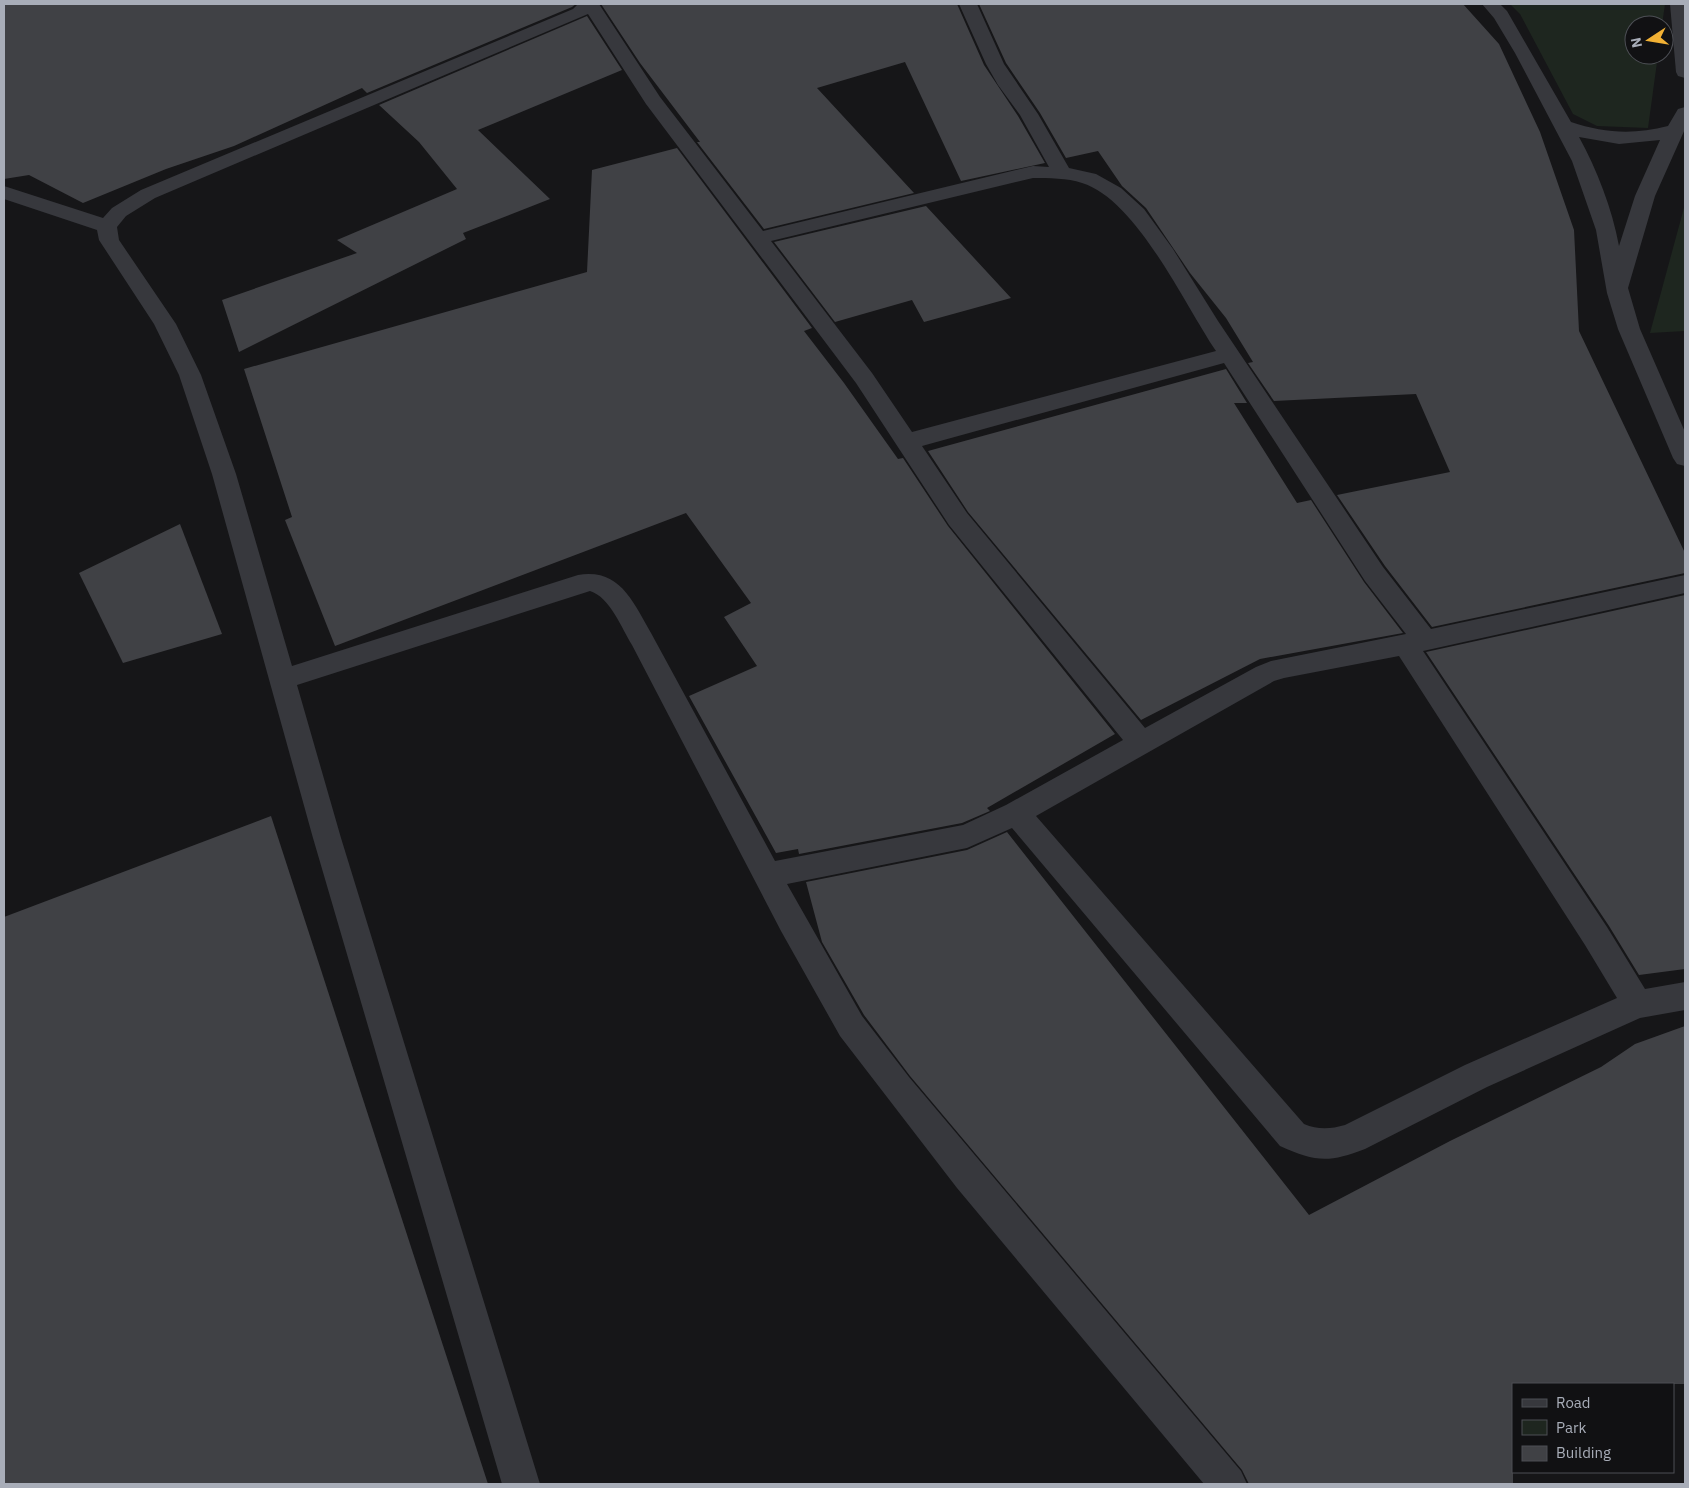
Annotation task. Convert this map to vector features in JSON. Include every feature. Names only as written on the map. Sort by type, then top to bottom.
[{"type":"street","points":[[521,1484],[327,838],[224,474],[190,375],[165,324],[109,240],[107,226],[119,212],[148,194],[579,12],[589,4],[653,100],[864,378],[958,519],[1141,743]]},
{"type":"street","points":[[968,4],[995,64],[1007,85],[1029,114],[1062,173]]},
{"type":"street","points":[[1491,4],[1501,15],[1524,53],[1582,161],[1606,230],[1618,293],[1647,373],[1685,458]]},
{"type":"street","points":[[1678,4],[1685,72]]},
{"type":"street","points":[[1564,126],[1610,140],[1630,139],[1680,122]]},
{"type":"street","points":[[1618,293],[1634,225],[1655,170],[1680,122]]},
{"type":"street","points":[[758,238],[1033,172],[1062,173],[1088,178],[1114,192],[1137,213],[1163,249],[1374,574],[1637,1004]]},
{"type":"street","points":[[4,192],[107,226]]},
{"type":"street","points":[[907,442],[1230,354]]},
{"type":"street","points":[[283,679],[578,584],[590,582],[608,588],[620,603],[642,640],[767,875],[851,1026],[898,1088],[1228,1484]]},
{"type":"street","points":[[767,875],[967,836],[1016,813],[1265,674],[1280,668],[1415,642],[1685,584]]},
{"type":"street","points":[[1016,813],[1286,1129],[1292,1135],[1313,1145],[1334,1145],[1353,1138],[1476,1076],[1637,1004],[1685,996]]},
{"type":"green space","points":[[1510,4],[1665,4],[1663,15],[1624,15],[1624,65],[1657,65],[1648,128],[1597,126],[1573,114],[1520,14]]},
{"type":"green space","points":[[1685,204],[1685,331],[1650,333]]},
{"type":"building","points":[[4,4],[576,4],[367,93],[362,88],[234,146],[166,169],[83,203],[29,175],[4,179]]},
{"type":"building","points":[[601,4],[957,4],[984,65],[1018,116],[1045,163],[961,181],[905,62],[817,88],[914,193],[764,229],[697,142],[700,142],[640,63]]},
{"type":"building","points":[[979,4],[1463,4],[1499,44],[1540,132],[1574,230],[1579,331],[1685,553],[1685,573],[1432,627],[1385,566],[1337,495],[1450,472],[1416,394],[1274,401],[1248,363],[1253,362],[1226,318],[1190,273],[1146,208],[1122,186],[1098,151],[1066,158],[1040,113],[1006,63]]},
{"type":"building","points":[[587,16],[622,70],[478,130],[550,199],[463,233],[466,239],[239,352],[222,300],[357,253],[337,240],[457,189],[419,142],[379,105]]},
{"type":"building","points":[[677,148],[812,328],[804,331],[898,459],[903,458],[948,526],[1115,734],[987,808],[990,811],[962,823],[799,854],[798,849],[776,853],[689,696],[757,666],[724,617],[751,603],[686,513],[335,646],[285,520],[292,517],[244,369],[587,272],[592,170]]},
{"type":"building","points":[[926,206],[1011,298],[924,322],[912,300],[835,322],[774,242]]},
{"type":"building","points":[[1226,369],[1247,403],[1234,403],[1297,503],[1311,500],[1364,582],[1403,633],[1260,659],[1141,720],[968,512],[928,451]]},
{"type":"building","points":[[180,524],[222,634],[123,663],[79,573]]},
{"type":"building","points":[[1685,595],[1685,969],[1639,975],[1609,926],[1426,652]]},
{"type":"building","points":[[271,816],[488,1484],[4,1484],[4,917]]},
{"type":"building","points":[[1007,832],[1309,1215],[1450,1141],[1601,1067],[1635,1044],[1685,1026],[1685,1384],[1512,1383],[1513,1484],[1249,1484],[1242,1470],[910,1076],[864,1015],[822,942],[806,882],[967,850]]}]
